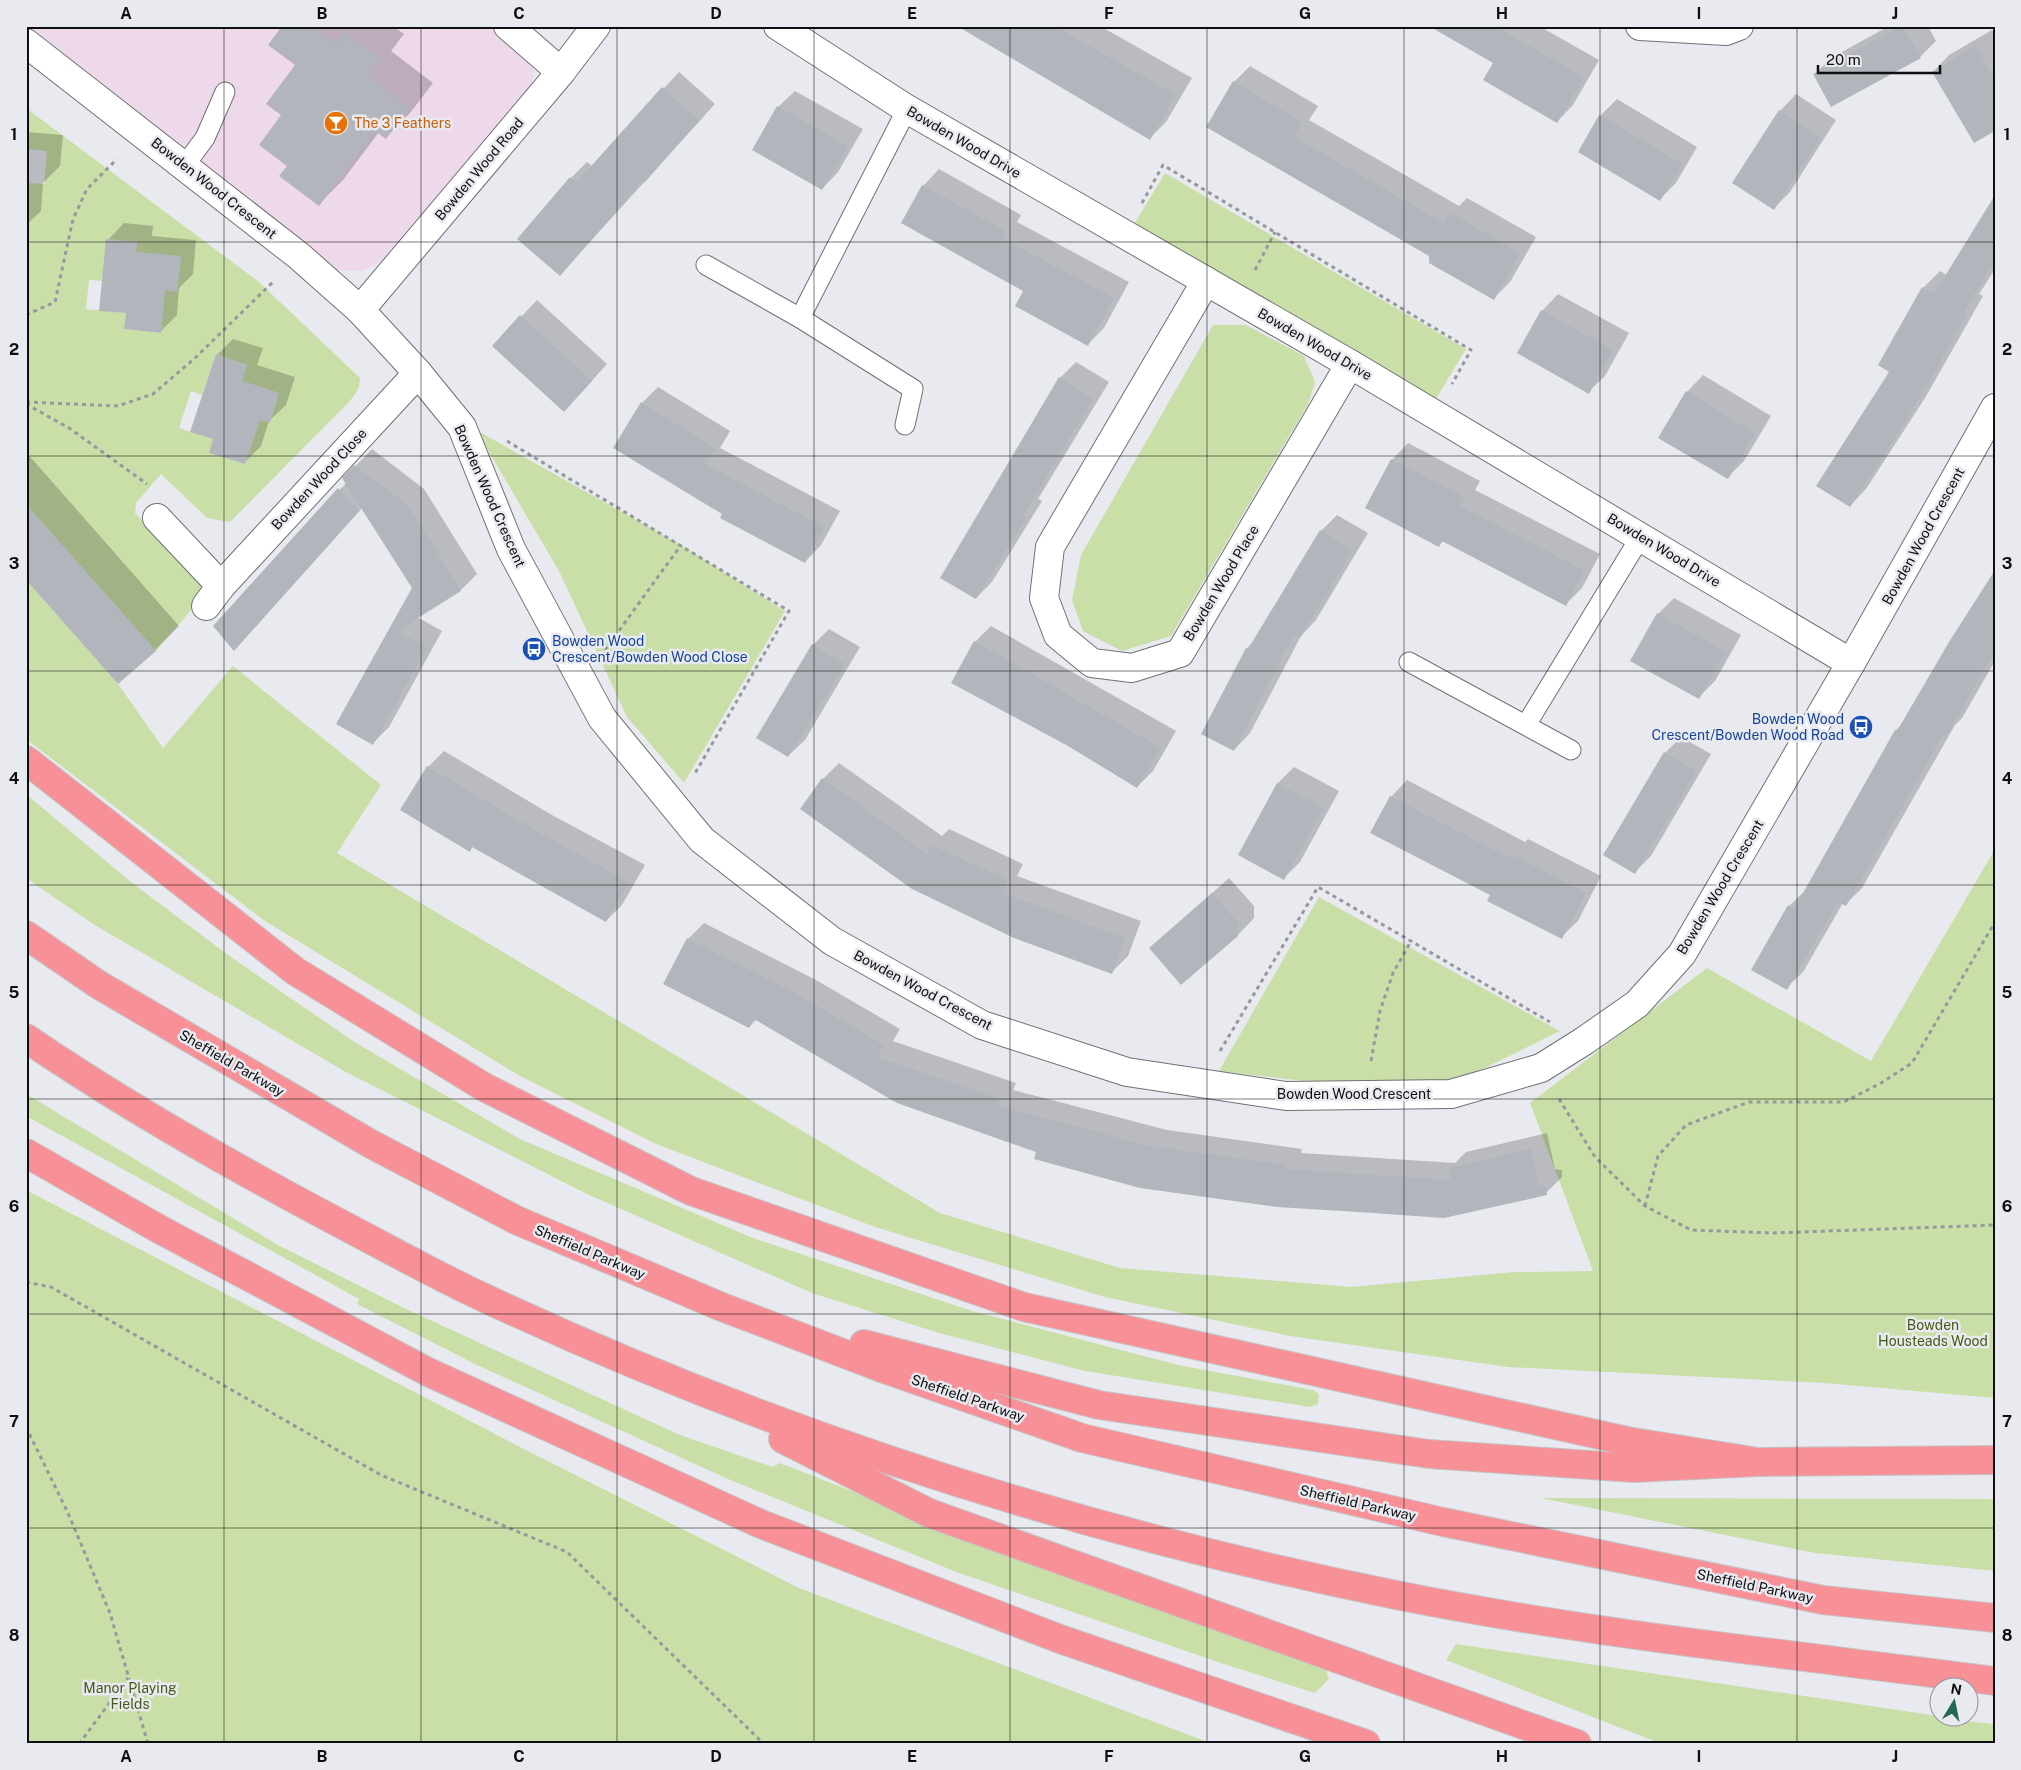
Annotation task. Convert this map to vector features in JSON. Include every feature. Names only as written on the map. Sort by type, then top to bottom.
[{"type":"highway","points":[[26,760],[295,971],[484,1087],[691,1191],[1024,1307],[1628,1441],[1758,1462]]},
{"type":"highway","name":"Sheffield Parkway","points":[[26,935],[99,986],[371,1144],[516,1220],[722,1307],[880,1367],[1091,1440],[1443,1522],[1822,1600],[1995,1618]]},
{"type":"highway","points":[[26,1038],[128,1103],[263,1183],[472,1292],[640,1367],[810,1434],[1036,1507],[1247,1562],[1402,1596],[1556,1624],[1995,1681]]},
{"type":"highway","points":[[26,1153],[159,1229],[428,1372],[761,1524],[1060,1639],[1366,1744]]},
{"type":"highway","points":[[722,1307],[1099,1405],[1429,1454],[1634,1468],[1758,1462],[1995,1460]]},
{"type":"highway","points":[[640,1367],[930,1514],[1577,1744]]},
{"type":"street","points":[[508,26],[561,72]]},
{"type":"street","name":"Bowden Wood Road","points":[[360,310],[561,72],[596,26]]},
{"type":"street","name":"Bowden Wood Drive","points":[[778,26],[907,109],[1436,414],[1851,663]]},
{"type":"street","points":[[1640,26],[1726,31],[1739,26]]},
{"type":"street","name":"Bowden Wood Crescent","points":[[26,43],[185,165],[299,256],[360,310],[418,373],[462,427],[511,549],[602,718],[702,840],[832,941],[982,1025],[1127,1072],[1286,1096],[1451,1094],[1541,1068],[1637,1004],[1682,954],[1851,663],[1995,408]]},
{"type":"street","name":"Bowden Wood Place","points":[[1206,281],[1050,547],[1044,598],[1058,635],[1092,663],[1132,668],[1180,653],[1350,364]]},
{"type":"street","name":"Bowden Wood Close","points":[[157,518],[214,596],[418,373]]},
{"type":"lane","points":[[185,165],[205,138],[225,92]]},
{"type":"lane","points":[[800,318],[907,109]]},
{"type":"lane","points":[[706,265],[800,318],[913,389],[905,426]]},
{"type":"lane","points":[[1526,725],[1641,536]]},
{"type":"lane","points":[[1409,662],[1570,750]]},
{"type":"path","points":[[26,315],[55,302],[73,219],[87,189],[123,154],[142,132]]},
{"type":"path","points":[[1125,234],[1163,165],[1471,350],[1436,414]]},
{"type":"path","points":[[1238,299],[1275,232]]},
{"type":"path","points":[[26,403],[118,406],[153,394],[194,359],[299,256]]},
{"type":"path","points":[[26,403],[69,428],[163,496],[157,518]]},
{"type":"path","points":[[503,438],[789,610],[675,808]]},
{"type":"path","points":[[582,682],[681,545]]},
{"type":"path","points":[[1200,1083],[1318,887],[1584,1041]]},
{"type":"path","points":[[1645,1206],[1658,1156],[1686,1125],[1749,1102],[1844,1102],[1882,1083],[1912,1063],[1995,922]]},
{"type":"path","points":[[1364,1096],[1380,1011],[1393,973],[1411,941]]},
{"type":"path","points":[[1541,1068],[1595,1157],[1645,1206],[1692,1230],[1772,1233],[1995,1225]]},
{"type":"path","points":[[26,1282],[51,1288],[381,1475],[567,1552],[764,1744]]},
{"type":"path","points":[[26,1428],[68,1513],[110,1613],[148,1744]]},
{"type":"path","points":[[79,1744],[128,1678]]},
{"type":"shaded area","points":[[30,26],[491,26],[535,61],[530,96],[389,259],[361,271],[337,270]]},
{"type":"green space","points":[[26,108],[259,282],[360,378],[359,388],[350,401],[230,522],[207,518],[161,474],[136,503],[135,513],[209,589],[156,651],[26,504],[26,214],[29,183],[44,184],[47,151],[26,149]],"holes":[[[107,239],[137,242],[136,252],[181,257],[177,291],[165,290],[161,333],[125,329],[126,313],[86,309],[89,280],[102,281]],[[216,354],[247,365],[242,381],[279,393],[270,423],[260,420],[245,464],[210,453],[213,439],[179,428],[191,391],[202,395]]]},
{"type":"green space","points":[[1165,173],[1466,349],[1434,402],[1133,226]]},
{"type":"green space","points":[[1213,325],[1246,325],[1304,356],[1315,382],[1308,404],[1171,636],[1122,651],[1083,631],[1072,600],[1081,555]]},
{"type":"green space","points":[[476,430],[681,545],[785,611],[684,783],[627,717],[559,571]]},
{"type":"green space","name":"Bowden Housteads Wood","points":[[26,580],[118,684],[163,748],[233,666],[381,785],[337,853],[940,1213],[1120,1268],[1351,1287],[1515,1272],[1593,1271],[1530,1103],[1707,968],[1871,1061],[1995,849],[1995,1398],[1824,1383],[1508,1367],[1290,1336],[1105,1297],[875,1227],[656,1144],[520,1076],[265,921],[26,739]]},
{"type":"green space","points":[[26,794],[131,882],[228,955],[356,1043],[520,1139],[753,1238],[972,1311],[1178,1365],[1313,1390],[1319,1394],[1318,1404],[1310,1407],[1085,1371],[939,1333],[812,1293],[587,1194],[344,1071],[93,924],[26,878]]},
{"type":"green space","points":[[1319,897],[1560,1031],[1460,1080],[1340,1085],[1219,1071]]},
{"type":"green space","points":[[26,1094],[278,1245],[406,1309],[680,1435],[773,1467],[780,1463],[1025,1559],[1325,1667],[1329,1679],[1315,1693],[1221,1663],[959,1573],[728,1479],[477,1365],[357,1304],[359,1299],[26,1116]]},
{"type":"green space","name":"Manor Playing Fields","points":[[26,1190],[522,1448],[799,1588],[1213,1744],[26,1744]]},
{"type":"green space","points":[[1541,1498],[1995,1499],[1995,1571],[1815,1553]]},
{"type":"green space","points":[[1456,1644],[1928,1715],[1928,1728],[1978,1728],[1978,1722],[1995,1724],[1995,1744],[1662,1744],[1446,1660]]},
{"type":"building","name":"The 3 Feathers","points":[[282,26],[312,26],[336,44],[345,32],[380,59],[368,75],[409,108],[386,139],[375,131],[319,206],[279,176],[287,166],[259,145],[281,115],[266,104],[295,65],[268,45]]},
{"type":"building","points":[[957,26],[1054,26],[1176,95],[1150,140]]},
{"type":"building","points":[[1429,26],[1494,26],[1584,77],[1557,123],[1483,80],[1493,63]]},
{"type":"building","points":[[1903,26],[1921,58],[1831,107],[1813,74]]},
{"type":"building","points":[[1975,46],[1995,79],[1995,131],[1974,143],[1932,72]]},
{"type":"building","points":[[1233,81],[1302,122],[1294,137],[1444,223],[1450,213],[1520,253],[1494,300],[1429,263],[1429,256],[1206,127]]},
{"type":"building","points":[[662,87],[699,121],[644,183],[642,181],[560,276],[517,239],[570,177],[576,183]]},
{"type":"building","points":[[777,106],[848,146],[822,190],[752,150]]},
{"type":"building","points":[[1779,110],[1821,137],[1774,210],[1732,183]]},
{"type":"building","points":[[1599,115],[1682,164],[1660,201],[1578,152]]},
{"type":"building","points":[[922,185],[1005,231],[1002,238],[1114,298],[1088,346],[1015,306],[1023,291],[901,223]]},
{"type":"building","points":[[1995,195],[1995,261],[1964,311],[1967,313],[1911,413],[1850,507],[1816,486],[1889,372],[1878,365],[1922,287],[1934,294]]},
{"type":"building","points":[[106,239],[137,242],[136,252],[181,256],[177,292],[165,290],[161,333],[124,329],[126,313],[99,311]]},
{"type":"building","points":[[1541,310],[1613,350],[1589,394],[1517,353]]},
{"type":"building","points":[[520,315],[592,381],[564,412],[492,346]]},
{"type":"building","points":[[216,354],[247,365],[242,381],[279,393],[270,423],[260,420],[245,464],[209,453],[213,439],[190,432]]},
{"type":"building","points":[[1059,377],[1093,399],[1023,516],[1026,518],[976,599],[940,578]]},
{"type":"building","points":[[1686,391],[1755,433],[1728,479],[1658,438]]},
{"type":"building","points":[[641,402],[715,448],[705,464],[824,527],[805,563],[720,518],[722,514],[613,448]]},
{"type":"building","points":[[1391,459],[1465,497],[1460,506],[1584,570],[1566,606],[1442,541],[1439,547],[1365,508]]},
{"type":"building","points":[[354,465],[408,505],[461,591],[397,631],[427,647],[373,745],[336,724],[412,588],[342,478]]},
{"type":"building","points":[[338,488],[359,511],[234,651],[213,626]]},
{"type":"building","points":[[26,504],[156,651],[118,684],[26,580]]},
{"type":"building","points":[[1320,530],[1353,550],[1300,638],[1294,634],[1234,751],[1201,734],[1246,648],[1248,649]]},
{"type":"building","points":[[1995,570],[1995,651],[1946,736],[1943,735],[1846,906],[1838,902],[1787,990],[1751,970],[1788,905],[1794,909],[1895,730],[1897,731],[1949,642]]},
{"type":"building","points":[[1657,613],[1725,652],[1699,699],[1630,661]]},
{"type":"building","points":[[974,641],[1161,748],[1137,788],[1068,746],[951,683]]},
{"type":"building","points":[[812,644],[845,664],[788,757],[756,738]]},
{"type":"building","points":[[1664,752],[1696,771],[1635,874],[1603,855]]},
{"type":"building","points":[[427,766],[536,831],[629,882],[606,922],[472,847],[470,852],[400,810]]},
{"type":"building","points":[[822,778],[927,854],[931,845],[1008,880],[1002,893],[1125,938],[1112,974],[1014,938],[912,889],[800,809]]},
{"type":"building","points":[[1277,783],[1324,808],[1284,880],[1238,855]]},
{"type":"building","points":[[1390,796],[1509,858],[1511,854],[1586,893],[1562,939],[1487,901],[1490,895],[1370,833]]},
{"type":"building","points":[[1212,893],[1238,923],[1238,936],[1181,985],[1149,948]]},
{"type":"building","points":[[687,938],[800,996],[884,1045],[877,1057],[1000,1099],[998,1106],[1150,1146],[1286,1165],[1286,1169],[1451,1180],[1448,1168],[1531,1149],[1539,1185],[1546,1186],[1547,1195],[1444,1218],[1277,1207],[1140,1188],[1034,1159],[1036,1152],[897,1103],[754,1019],[749,1028],[663,984]]},
{"type":"place","name":"The 3 Feathers","points":[[336,123]]},
{"type":"place","name":"Bowden Wood Crescent/Bowden Wood Close","points":[[534,649]]},
{"type":"place","name":"Bowden Wood Crescent/Bowden Wood Road","points":[[1861,727]]}]
